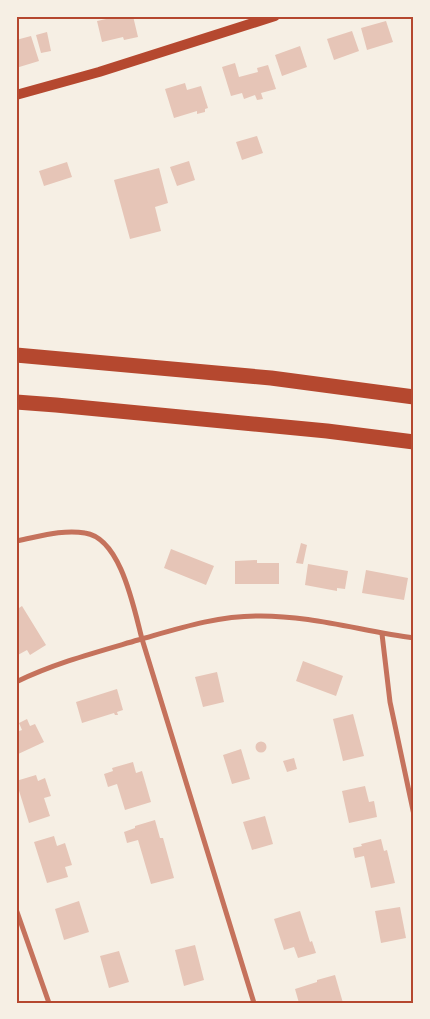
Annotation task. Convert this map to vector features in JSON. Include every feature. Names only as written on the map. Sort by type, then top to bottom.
[{"type":"highway","points":[[16,355],[271,378],[414,397]]},
{"type":"highway","points":[[16,402],[327,431],[414,442]]},
{"type":"main road","points":[[16,95],[99,72],[275,16]]},
{"type":"street","points":[[16,541],[70,532],[85,532],[98,537],[107,546],[121,570],[130,592],[142,639],[254,1003]]},
{"type":"street","points":[[16,682],[90,655],[214,620],[257,616],[306,619],[382,634],[414,638]]},
{"type":"street","points":[[382,634],[390,702],[414,815]]},
{"type":"street","points":[[16,910],[49,1003]]},
{"type":"building","points":[[120,16],[133,16],[138,37],[124,40],[123,37],[102,42],[97,21]]},
{"type":"building","points":[[386,21],[393,42],[367,50],[361,28]]},
{"type":"building","points":[[352,31],[359,51],[334,60],[327,39]]},
{"type":"building","points":[[47,32],[51,51],[41,53],[36,35]]},
{"type":"building","points":[[31,36],[39,61],[16,68],[16,40]]},
{"type":"building","points":[[300,46],[307,67],[282,76],[275,55]]},
{"type":"building","points":[[235,63],[239,77],[258,72],[257,68],[268,65],[276,89],[261,93],[263,99],[257,100],[255,95],[244,99],[242,93],[231,96],[222,67]]},
{"type":"building","points":[[185,83],[187,90],[201,86],[208,108],[205,109],[205,112],[197,114],[197,111],[174,118],[165,89]]},
{"type":"building","points":[[257,136],[263,153],[242,160],[236,142]]},
{"type":"building","points":[[189,161],[195,180],[177,186],[170,167]]},
{"type":"building","points":[[67,162],[72,177],[44,186],[39,171]]},
{"type":"building","points":[[159,168],[168,203],[155,207],[161,231],[130,239],[114,180]]},
{"type":"building","points":[[301,543],[307,545],[303,564],[296,563]]},
{"type":"building","points":[[171,549],[214,566],[206,585],[164,568]]},
{"type":"building","points":[[257,560],[257,563],[279,563],[279,584],[235,584],[235,561]]},
{"type":"building","points":[[308,564],[348,571],[345,589],[337,588],[337,591],[305,585]]},
{"type":"building","points":[[366,570],[408,578],[404,600],[362,593]]},
{"type":"building","points":[[22,606],[46,645],[30,655],[27,650],[16,656],[16,610]]},
{"type":"building","points":[[303,661],[343,676],[336,696],[296,681]]},
{"type":"building","points":[[217,672],[224,702],[203,707],[195,677]]},
{"type":"building","points":[[117,689],[123,710],[117,712],[118,715],[114,713],[82,723],[76,702]]},
{"type":"building","points":[[353,714],[364,756],[343,761],[333,719]]},
{"type":"building","points":[[27,719],[30,726],[35,724],[44,742],[16,755],[16,732],[22,730],[19,723]]},
{"type":"building","points":[[259,742],[263,742],[266,747],[265,751],[259,752],[256,749],[256,745]]},
{"type":"building","points":[[241,749],[250,779],[232,784],[223,755]]},
{"type":"building","points":[[294,758],[297,769],[287,772],[283,761]]},
{"type":"building","points":[[133,762],[136,773],[142,771],[151,802],[125,810],[117,784],[108,787],[104,774],[113,771],[112,768]]},
{"type":"building","points":[[36,775],[38,781],[45,778],[51,796],[44,798],[50,816],[29,823],[16,781]]},
{"type":"building","points":[[365,786],[369,802],[374,801],[377,817],[349,823],[342,791]]},
{"type":"building","points":[[265,816],[273,844],[252,850],[243,822]]},
{"type":"building","points":[[155,820],[160,838],[163,838],[174,878],[151,884],[138,840],[127,843],[124,832],[135,828],[135,826]]},
{"type":"building","points":[[54,836],[57,846],[65,843],[72,865],[65,867],[68,877],[47,883],[34,842]]},
{"type":"building","points":[[381,839],[384,851],[387,850],[395,883],[371,888],[364,856],[355,858],[353,848]]},
{"type":"building","points":[[79,901],[89,932],[64,940],[55,909]]},
{"type":"building","points":[[400,907],[406,938],[381,943],[375,911]]},
{"type":"building","points":[[300,911],[310,942],[312,941],[316,953],[298,958],[294,947],[284,950],[274,919]]},
{"type":"building","points":[[195,945],[204,980],[184,986],[175,950]]},
{"type":"building","points":[[119,951],[129,982],[109,988],[100,956]]},
{"type":"building","points":[[335,975],[343,1003],[299,1003],[295,989]]}]
